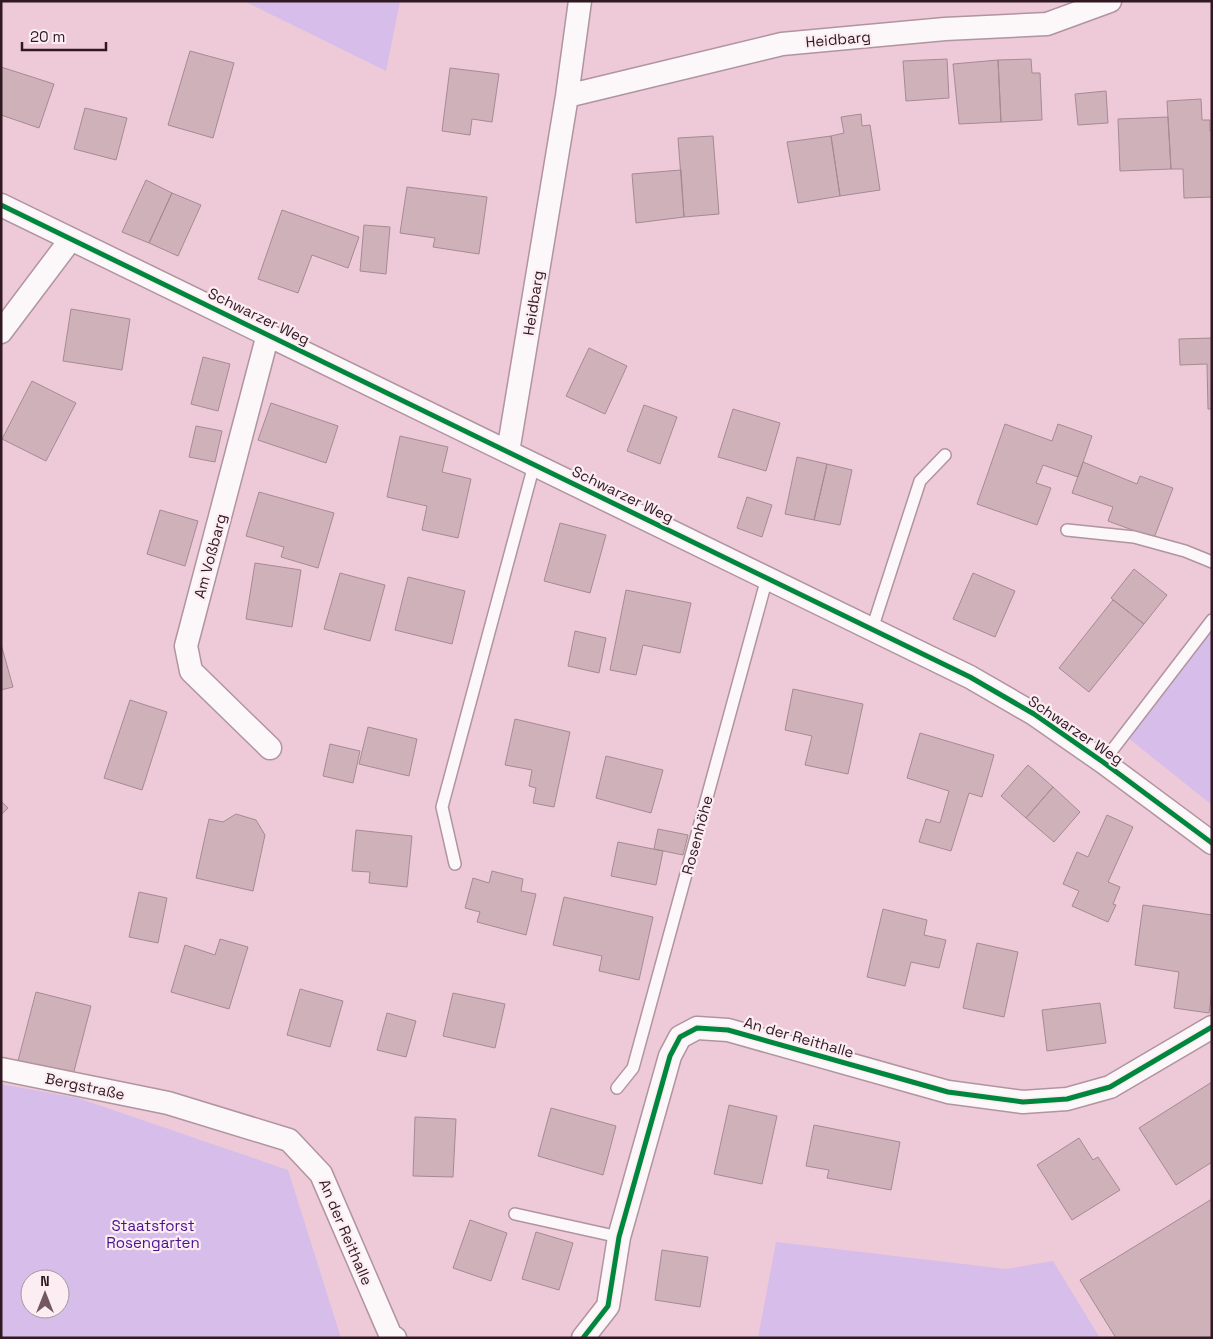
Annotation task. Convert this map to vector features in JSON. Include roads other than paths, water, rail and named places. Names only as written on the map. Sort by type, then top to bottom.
[{"type":"street","name":"Heidbarg","points":[[508,452],[567,96],[580,1]]},
{"type":"street","name":"Heidbarg","points":[[567,96],[782,44],[945,29],[1047,24],[1110,1]]},
{"type":"street","name":"Schwarzer Weg","points":[[1,205],[970,677],[1034,714],[1212,842]]},
{"type":"street","points":[[1,332],[71,239]]},
{"type":"street","name":"Am Voßbarg","points":[[268,334],[186,646],[191,671],[270,748]]},
{"type":"street","name":"An der Reithalle","points":[[583,1338],[608,1306],[619,1237],[670,1056],[680,1036],[697,1028],[728,1030],[948,1092],[1023,1102],[1067,1099],[1110,1087],[1212,1027]]},
{"type":"street","name":"Bergstraße","points":[[1,1069],[168,1103]]},
{"type":"street","name":"An der Reithalle","points":[[168,1103],[289,1140],[320,1174],[390,1334],[394,1338]]},
{"type":"lane","points":[[872,629],[920,481],[946,455]]},
{"type":"lane","points":[[455,864],[442,807],[534,464]]},
{"type":"lane","points":[[1066,530],[1134,536],[1185,551],[1212,562]]},
{"type":"lane","name":"Rosenhöhe","points":[[617,1088],[633,1068],[768,578]]},
{"type":"lane","points":[[1103,762],[1212,620]]},
{"type":"lane","points":[[515,1214],[619,1237]]},
{"type":"park label","name":"Staatsforst Rosengarten","points":[[153,1234]]}]
